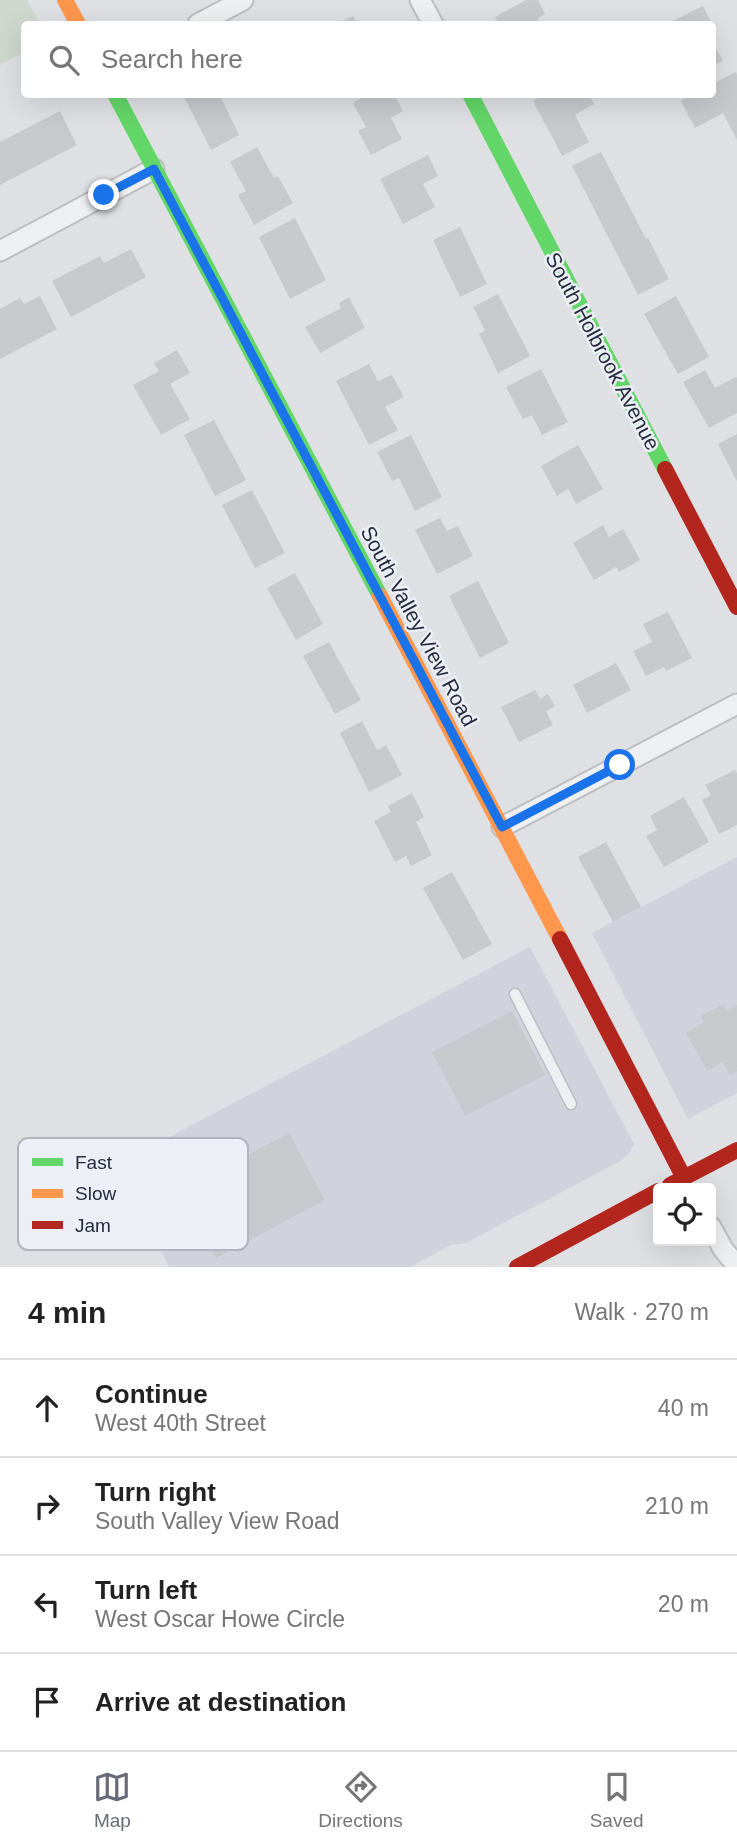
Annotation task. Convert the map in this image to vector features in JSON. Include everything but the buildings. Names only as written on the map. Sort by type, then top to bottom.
[{"type":"street","points":[[65,0],[76,21]]},
{"type":"street","points":[[204,21],[243,0]]},
{"type":"street","points":[[420,0],[431,21]]},
{"type":"street","name":"South Valley View Road","points":[[117,98],[687,1183]]},
{"type":"street","name":"South Holbrook Avenue","points":[[472,98],[737,607]]},
{"type":"street","points":[[0,251],[154,169]]},
{"type":"street","points":[[502,827],[737,704]]},
{"type":"street","points":[[687,1183],[737,1150]]},
{"type":"street","points":[[517,1267],[653,1194]]},
{"type":"street","points":[[716,1236],[737,1266]]},
{"type":"lane","points":[[515,994],[571,1104]]},
{"type":"shaded area","points":[[0,0],[27,0],[38,21],[21,21],[21,54],[0,65]]},
{"type":"shaded area","points":[[737,857],[737,1093],[688,1119],[592,933]]},
{"type":"shaded area","points":[[530,947],[634,1144],[622,1160],[466,1243],[451,1245],[410,1267],[169,1267],[160,1250],[248,1250],[248,1138],[167,1138]]},
{"type":"traffic: fast","points":[[117,98],[380,596]]},
{"type":"traffic: fast","points":[[472,98],[665,469]]},
{"type":"traffic: slow","points":[[65,0],[76,21]]},
{"type":"traffic: slow","points":[[380,596],[560,939]]},
{"type":"traffic: jam","points":[[665,469],[737,607]]},
{"type":"traffic: jam","points":[[560,939],[684,1178]]},
{"type":"traffic: jam","points":[[674,1183],[737,1150]]},
{"type":"traffic: jam","points":[[517,1267],[653,1194]]},
{"type":"route","points":[[104,195],[154,169],[502,827],[620,765]]}]
